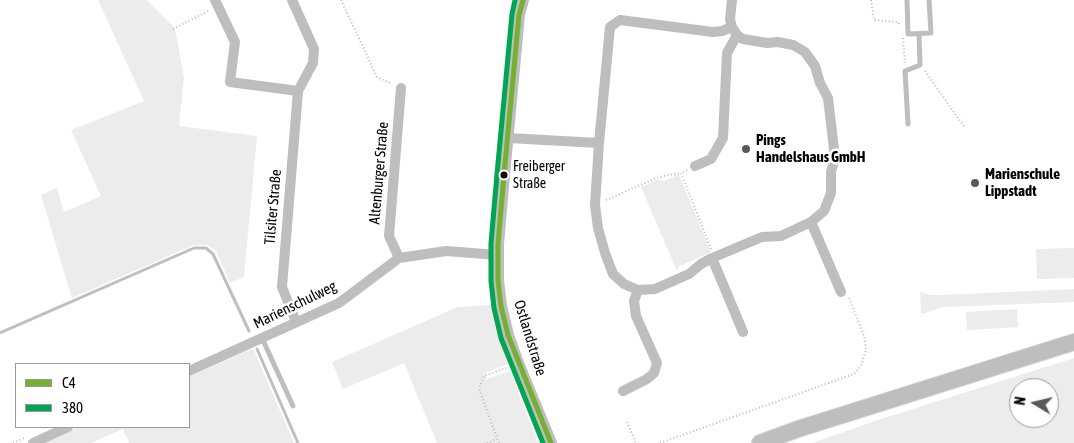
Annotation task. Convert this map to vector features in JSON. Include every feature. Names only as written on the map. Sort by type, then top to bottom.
[{"type":"main road","points":[[760,443],[845,414],[1074,342]]},
{"type":"main road","points":[[791,443],[1028,366],[1074,353]]},
{"type":"street","name":"Tilsiter Straße","points":[[292,0],[314,48],[314,63],[298,91],[282,287],[296,322]]},
{"type":"street","name":"Ostlandstraße","points":[[523,0],[519,15],[508,138],[498,255],[498,280],[501,306],[518,364],[551,443]]},
{"type":"street","points":[[732,0],[730,19],[734,31],[743,39],[793,45],[805,52],[816,66],[820,83],[828,98],[835,158],[831,172],[831,193],[824,211],[811,222],[781,236],[762,238],[713,258],[701,264],[689,274],[655,289],[638,290],[624,284],[613,274],[598,228],[596,205],[599,143],[610,27],[620,20],[712,32],[734,31]]},
{"type":"street","points":[[217,3],[235,42],[230,82],[298,91]]},
{"type":"street","points":[[695,166],[711,159],[723,138],[727,53],[734,31]]},
{"type":"street","name":"Altenburger Straße","points":[[399,258],[389,236],[401,88]]},
{"type":"street","points":[[508,138],[599,143]]},
{"type":"street","points":[[811,222],[841,292]]},
{"type":"street","name":"Marienschulweg","points":[[190,371],[339,303],[399,258],[446,251],[498,255]]},
{"type":"street","points":[[713,258],[743,332]]},
{"type":"street","points":[[623,391],[647,379],[654,373],[657,363],[636,316],[634,301],[638,290]]},
{"type":"street","points":[[32,443],[66,428]]},
{"type":"lane","points":[[907,0],[908,34],[931,33],[929,0]]},
{"type":"lane","points":[[908,124],[905,71],[920,65],[920,34]]},
{"type":"lane","points":[[262,338],[293,406]]},
{"type":"path","points":[[341,0],[377,78],[401,88]]},
{"type":"path","points":[[871,0],[874,20],[898,22],[902,29]]},
{"type":"path","points":[[173,29],[217,3]]},
{"type":"path","points":[[903,38],[905,71]]},
{"type":"path","points":[[920,65],[965,128]]},
{"type":"path","points":[[596,205],[659,177],[680,173],[695,166]]},
{"type":"path","points":[[680,173],[713,258]]},
{"type":"path","points":[[660,443],[854,374],[861,366],[864,358],[866,350],[864,336],[848,296],[841,292]]},
{"type":"path","points":[[499,443],[479,389],[484,376],[518,364]]},
{"type":"path","points":[[626,422],[636,443]]},
{"type":"path","points":[[487,443],[497,439]]},
{"type":"shaded area","points":[[98,0],[147,0],[173,26],[184,78],[179,126],[257,136],[244,277],[230,283],[216,251],[207,245],[194,245],[72,298],[41,195],[57,188],[64,212],[101,196],[71,130],[144,101]]},
{"type":"shaded area","points":[[679,175],[711,252],[678,267],[677,271],[641,187],[657,180],[664,181]]},
{"type":"shaded area","points":[[1074,248],[1074,278],[1037,279],[1036,249]]},
{"type":"shaded area","points":[[1074,289],[1074,302],[943,307],[921,314],[920,292],[942,295]]},
{"type":"shaded area","points":[[492,305],[508,364],[485,373],[487,379],[510,371],[538,443],[437,443],[404,363],[343,389],[332,362],[458,307]]},
{"type":"shaded area","points":[[1017,309],[1018,327],[967,330],[966,312]]},
{"type":"shaded area","points":[[253,348],[294,443],[129,443],[123,429],[91,443],[42,443],[76,428],[190,428],[190,377]]},
{"type":"shaded area","points":[[1074,358],[1074,443],[812,443],[1009,379],[1009,428],[1059,428],[1059,378],[1011,378]]},
{"type":"waterway","points":[[0,333],[194,248],[206,248],[213,254],[249,331]]},
{"type":"waterway","points":[[257,349],[298,443]]},
{"type":"transit line","name":"380","points":[[515,0],[512,14],[491,243],[491,281],[494,308],[501,338],[543,443]]},
{"type":"transit line","name":"C4","points":[[523,0],[519,15],[504,175],[498,244],[498,280],[501,306],[508,335],[551,443]]},
{"type":"place","name":"Pings Handelshaus GmbH","points":[[746,149]]},
{"type":"place","name":"Freiberger Straße","points":[[504,175]]},
{"type":"place","name":"Marienschule Lippstadt","points":[[975,183]]}]
